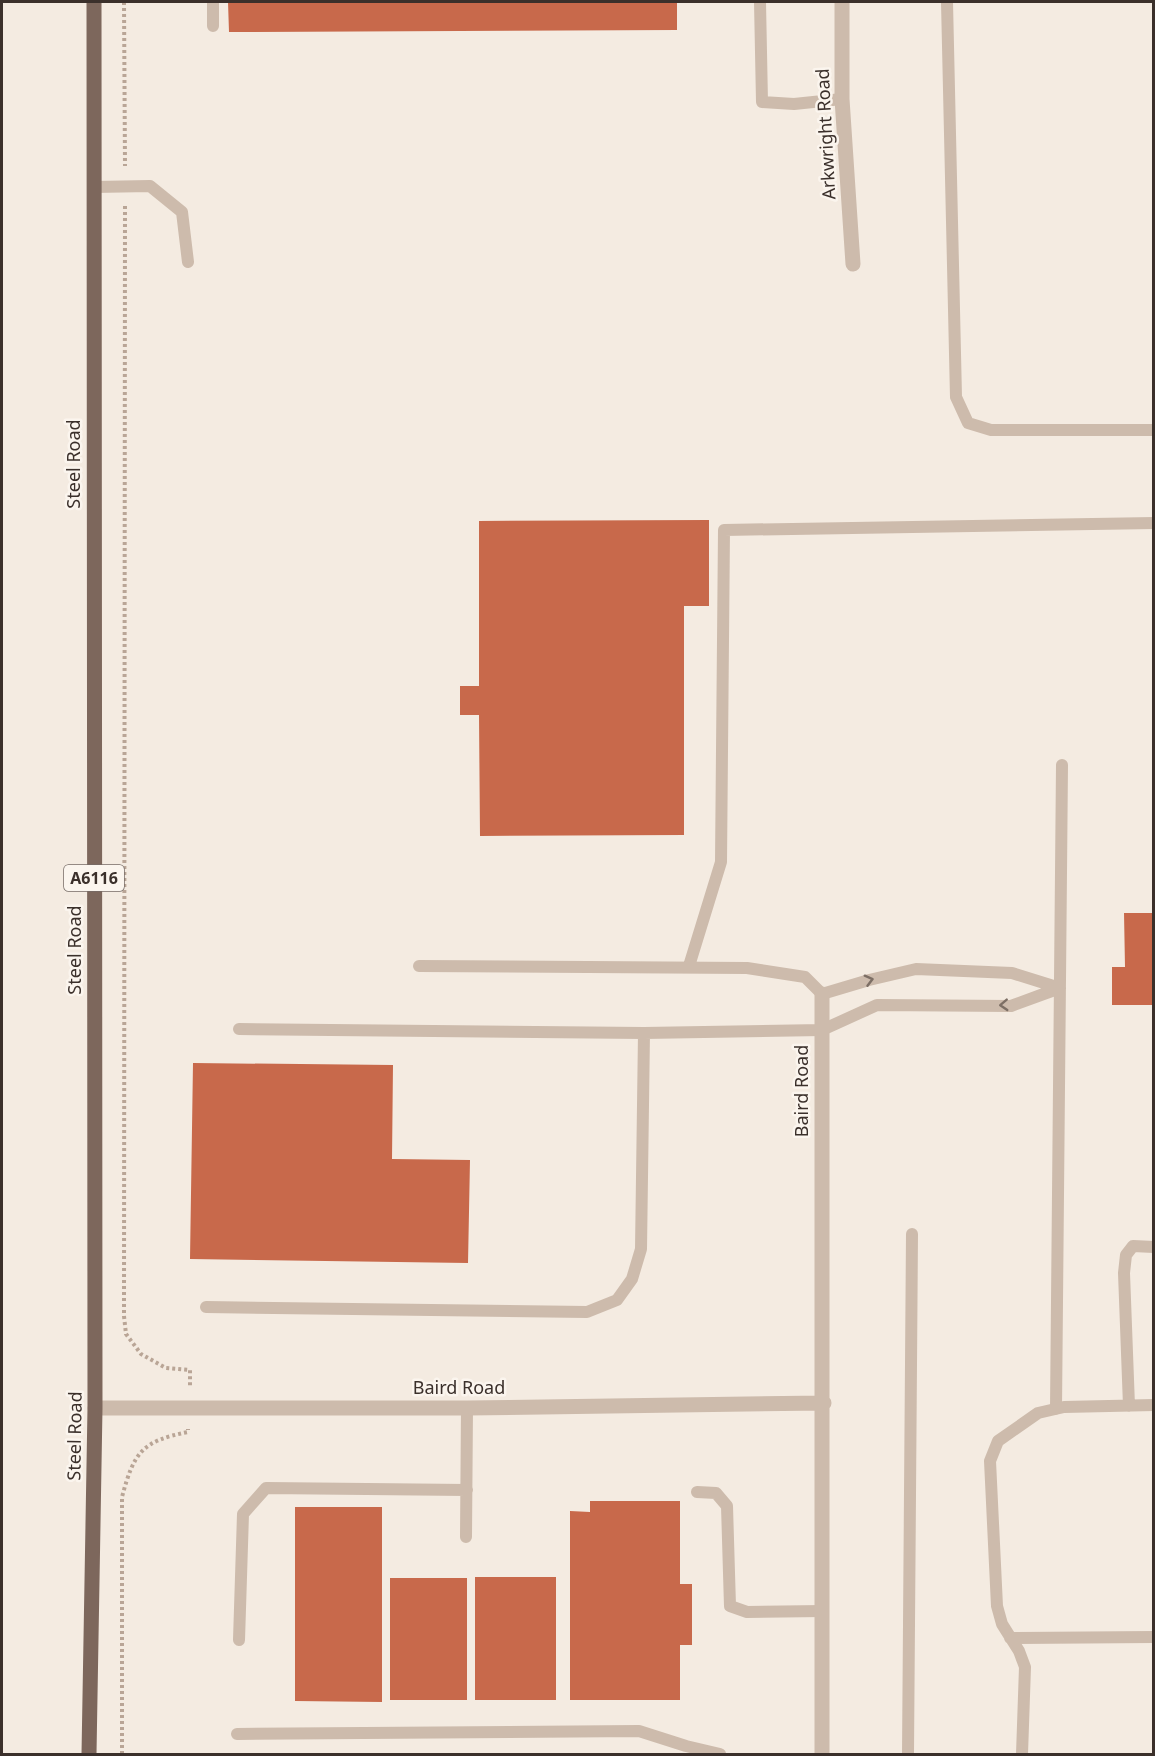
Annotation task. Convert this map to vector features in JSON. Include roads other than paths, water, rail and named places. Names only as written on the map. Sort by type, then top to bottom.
[{"type":"main road","name":"Steel Road","points":[[89,1755],[95,1408],[94,2]]},
{"type":"street","name":"Arkwright Road","points":[[842,2],[842,99],[854,264]]},
{"type":"street","name":"Baird Road","points":[[822,994],[824,1403],[822,1755]]},
{"type":"street","name":"Baird Road","points":[[95,1408],[467,1408],[824,1403]]},
{"type":"lane","points":[[213,2],[213,26]]},
{"type":"lane","points":[[760,2],[762,102],[794,104],[842,99]]},
{"type":"lane","points":[[947,2],[956,397],[968,423],[991,430],[1154,430]]},
{"type":"lane","points":[[94,187],[150,186],[182,212],[188,262]]},
{"type":"lane","points":[[689,966],[721,862],[724,530],[1154,523]]},
{"type":"lane","points":[[1056,1409],[1062,765]]},
{"type":"lane","points":[[419,966],[747,968],[805,977],[822,994],[916,969],[1012,973],[1060,988]]},
{"type":"lane","points":[[239,1029],[644,1033],[822,1030],[877,1005],[1011,1006],[1060,988]]},
{"type":"lane","points":[[206,1306],[587,1312],[617,1300],[632,1279],[641,1249],[644,1033]]},
{"type":"lane","points":[[908,1755],[912,1234]]},
{"type":"lane","points":[[1129,1406],[1124,1273],[1126,1255],[1133,1246],[1154,1247]]},
{"type":"lane","points":[[1022,1755],[1025,1667],[1019,1651],[1002,1624],[997,1606],[990,1461],[998,1441],[1038,1413],[1056,1409],[1154,1405]]},
{"type":"lane","points":[[466,1537],[467,1408]]},
{"type":"lane","points":[[239,1640],[243,1514],[266,1488],[466,1490]]},
{"type":"lane","points":[[697,1492],[716,1493],[727,1506],[730,1606],[747,1612],[823,1611]]},
{"type":"lane","points":[[1010,1638],[1154,1637]]},
{"type":"lane","points":[[237,1734],[639,1731],[720,1755]]}]
